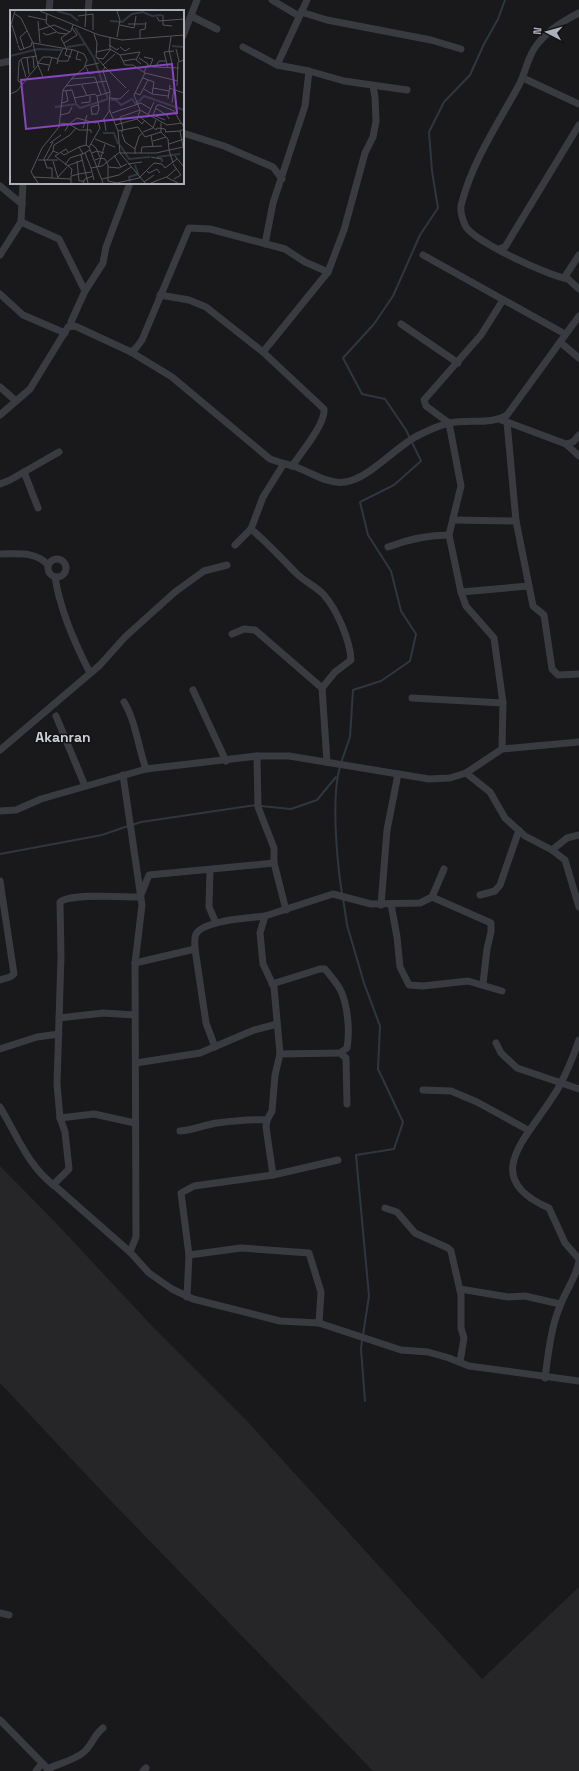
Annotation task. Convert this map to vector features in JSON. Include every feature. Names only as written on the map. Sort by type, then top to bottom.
[{"type":"street","points":[[49,10],[50,0]]},
{"type":"street","points":[[88,10],[89,0]]},
{"type":"street","points":[[184,27],[191,16],[197,0]]},
{"type":"street","points":[[272,0],[300,14],[431,40],[461,49]]},
{"type":"street","points":[[277,65],[307,0]]},
{"type":"street","points":[[568,279],[558,278],[486,244],[465,227],[460,209],[482,153],[523,78],[527,61],[543,38],[556,27],[579,13]]},
{"type":"street","points":[[191,16],[217,29]]},
{"type":"street","points":[[243,47],[277,65],[309,71],[334,79],[407,90]]},
{"type":"street","points":[[0,63],[10,61]]},
{"type":"street","points":[[265,244],[273,203],[306,106],[309,71]]},
{"type":"street","points":[[523,78],[579,104]]},
{"type":"street","points":[[263,352],[328,272],[344,230],[364,153],[373,136],[376,121],[373,86]]},
{"type":"street","points":[[498,249],[505,247],[579,125]]},
{"type":"street","points":[[184,133],[224,146],[273,167],[282,179]]},
{"type":"street","points":[[0,255],[21,222],[23,184]]},
{"type":"street","points":[[0,415],[30,389],[65,333],[71,326],[71,322],[85,291],[103,263],[108,240],[130,184]]},
{"type":"street","points":[[0,186],[22,204]]},
{"type":"street","points":[[21,222],[59,239],[85,291]]},
{"type":"street","points":[[130,352],[136,348],[142,340],[189,228],[210,229],[285,249],[305,262],[328,272]]},
{"type":"street","points":[[423,255],[565,334]]},
{"type":"street","points":[[579,255],[566,275],[568,279],[579,289]]},
{"type":"street","points":[[0,294],[23,315],[65,333]]},
{"type":"street","points":[[160,295],[189,300],[206,306],[263,352],[324,409],[325,414],[321,423],[292,466]]},
{"type":"street","points":[[502,749],[502,703],[494,638],[466,606],[461,592],[449,535],[462,486],[449,423],[426,406],[424,400],[481,335],[503,300]]},
{"type":"street","points":[[579,316],[504,421],[516,521],[533,606],[544,615],[552,669],[558,676],[579,674]]},
{"type":"street","points":[[401,324],[458,363]]},
{"type":"street","points":[[71,326],[75,326],[130,352],[172,377],[220,416],[258,451],[270,459],[283,465],[292,466],[319,478],[344,483],[362,476],[414,438],[449,423],[469,420],[504,421],[566,444],[579,456]]},
{"type":"street","points":[[560,342],[579,358]]},
{"type":"street","points":[[0,387],[16,401]]},
{"type":"street","points":[[566,444],[573,442],[579,435]]},
{"type":"street","points":[[0,484],[59,452]]},
{"type":"street","points":[[235,545],[251,529],[263,497],[283,465]]},
{"type":"street","points":[[24,472],[38,508]]},
{"type":"street","points":[[453,520],[516,521]]},
{"type":"street","points":[[251,529],[272,546],[296,573],[324,595],[341,625],[350,647],[351,660],[335,672],[322,688],[327,762]]},
{"type":"street","points":[[388,547],[412,538],[432,535],[449,535]]},
{"type":"street","points":[[0,554],[28,554],[39,556],[48,565],[50,575],[54,577],[60,577],[64,574],[66,569],[65,564],[61,560],[56,559],[51,561],[48,565]]},
{"type":"street","points":[[0,750],[100,665],[125,637],[176,592],[204,571],[227,565]]},
{"type":"street","points":[[54,577],[72,634],[90,673]]},
{"type":"street","points":[[461,592],[529,586]]},
{"type":"street","points":[[232,634],[244,629],[255,630],[322,688]]},
{"type":"street","points":[[193,690],[226,761]]},
{"type":"street","points":[[412,698],[502,703]]},
{"type":"street","points":[[124,702],[131,714],[138,746],[146,769]]},
{"type":"street","points":[[56,716],[85,786]]},
{"type":"street","points":[[0,811],[16,810],[41,799],[146,769],[226,761],[257,756],[289,756],[429,779],[450,778],[466,773],[502,749],[579,742]]},
{"type":"street","points":[[257,756],[258,807],[274,848],[274,863],[286,910]]},
{"type":"street","points":[[466,773],[490,792],[505,818],[519,830],[552,850],[565,860],[579,908]]},
{"type":"street","points":[[381,905],[387,830],[398,774]]},
{"type":"street","points":[[123,775],[142,904],[135,963],[136,1237],[130,1252]]},
{"type":"street","points":[[480,895],[495,891],[500,885],[519,830]]},
{"type":"street","points":[[552,850],[567,838],[579,835]]},
{"type":"street","points":[[140,897],[149,875],[274,863]]},
{"type":"street","points":[[215,1047],[206,1023],[195,949],[195,935],[200,929],[216,923],[265,916],[333,894],[381,905],[420,903],[432,897],[444,869]]},
{"type":"street","points":[[210,870],[209,907],[216,923]]},
{"type":"street","points":[[0,881],[14,974],[0,980]]},
{"type":"street","points":[[53,1185],[69,1169],[65,1132],[60,1118],[57,1084],[60,902],[64,899],[83,897],[140,897]]},
{"type":"street","points":[[432,897],[491,923],[492,932],[487,949],[483,984]]},
{"type":"street","points":[[391,904],[400,966],[409,985],[423,986],[468,981],[483,984],[502,991]]},
{"type":"street","points":[[265,916],[260,932],[263,964],[272,984],[280,1054],[275,1075],[272,1112],[267,1120],[273,1175]]},
{"type":"street","points":[[135,963],[195,949]]},
{"type":"street","points":[[272,984],[324,969],[340,990],[344,1002],[349,1037],[347,1048],[340,1053],[280,1054]]},
{"type":"street","points":[[59,1018],[103,1012],[135,1015]]},
{"type":"street","points":[[136,1063],[200,1053],[254,1030],[277,1024]]},
{"type":"street","points":[[0,1049],[37,1037],[59,1034]]},
{"type":"street","points":[[546,1378],[552,1329],[560,1304],[575,1277],[579,1260],[566,1243],[549,1208],[537,1202],[521,1189],[512,1171],[512,1160],[528,1130],[552,1098],[562,1081],[579,1042]]},
{"type":"street","points":[[496,1043],[501,1053],[517,1068],[562,1081],[579,1088]]},
{"type":"street","points":[[340,1053],[346,1058],[347,1104]]},
{"type":"street","points":[[423,1090],[451,1091],[477,1102],[528,1130]]},
{"type":"street","points":[[0,1107],[25,1154],[44,1178],[130,1252],[149,1274],[187,1297],[280,1321],[319,1323],[401,1350],[428,1352],[469,1366],[546,1378],[579,1381]]},
{"type":"street","points":[[60,1118],[94,1114],[135,1123]]},
{"type":"street","points":[[180,1131],[195,1130],[216,1123],[267,1120]]},
{"type":"street","points":[[187,1297],[189,1255],[181,1193],[194,1186],[273,1175],[338,1160]]},
{"type":"street","points":[[385,1208],[397,1212],[415,1233],[450,1249],[461,1295],[461,1328],[464,1338],[460,1362]]},
{"type":"street","points":[[189,1255],[241,1248],[309,1253],[321,1292],[319,1323]]},
{"type":"street","points":[[460,1289],[508,1297],[525,1296],[560,1304]]},
{"type":"street","points":[[0,1613],[9,1615]]},
{"type":"street","points":[[0,1720],[46,1768]]},
{"type":"street","points":[[36,1771],[83,1754],[90,1746],[95,1735],[103,1728]]},
{"type":"shaded area","points":[[0,1166],[55,1222],[153,1327],[246,1420],[482,1679],[579,1587],[579,1771],[373,1771],[111,1501],[0,1383]]},
{"type":"waterway","points":[[341,763],[350,737],[353,690],[381,681],[410,661],[416,634],[401,611],[391,571],[368,535],[360,502],[394,485],[421,461],[406,430],[385,399],[362,394],[343,358],[374,324],[393,296],[420,235],[438,208],[432,171],[429,132],[444,102],[470,75],[484,44],[498,19],[505,0]]},
{"type":"waterway","points":[[340,767],[337,779],[335,811],[338,865],[342,894]]},
{"type":"waterway","points":[[261,806],[291,809],[317,800],[336,777]]},
{"type":"waterway","points":[[132,825],[141,822],[256,805]]},
{"type":"waterway","points":[[0,854],[102,835],[128,826]]},
{"type":"waterway","points":[[343,898],[347,925],[364,983],[380,1026],[378,1069],[403,1122],[394,1149],[356,1155],[369,1296],[363,1335]]},
{"type":"waterway","points":[[362,1340],[361,1349],[365,1401]]},
{"type":"district","name":"Akanran","points":[[63,737]]}]
